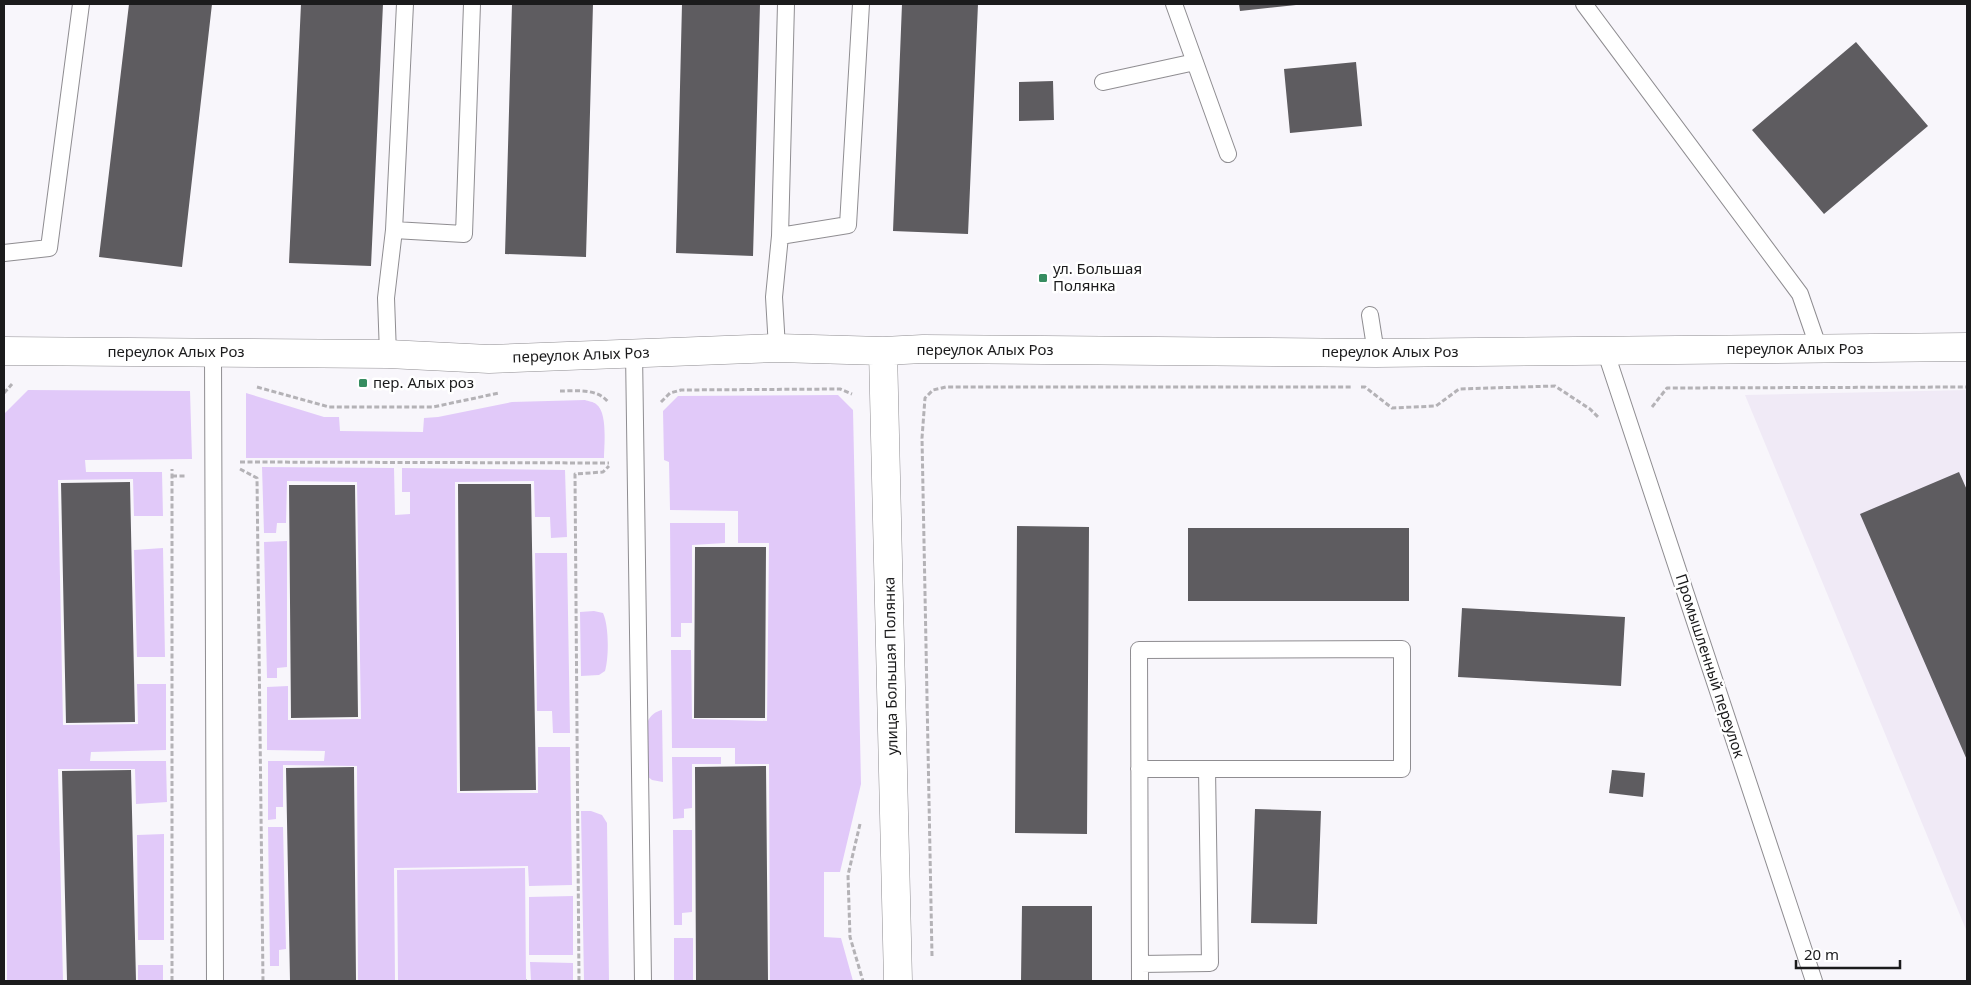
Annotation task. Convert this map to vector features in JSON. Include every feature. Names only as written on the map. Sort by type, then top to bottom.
[{"type":"street","name":"переулок Алых Роз","points":[[4,351],[388,354],[489,359],[778,348],[883,351],[924,348],[1376,353],[1967,347]]},
{"type":"street","name":"улица Большая Полянка","points":[[883,351],[898,981]]},
{"type":"lane","points":[[4,253],[49,248],[81,4]]},
{"type":"lane","points":[[388,354],[386,298],[394,230],[405,4]]},
{"type":"lane","points":[[394,230],[464,234],[472,4]]},
{"type":"lane","points":[[778,348],[774,297],[780,236],[786,4]]},
{"type":"lane","points":[[780,236],[848,225],[861,4]]},
{"type":"lane","points":[[1174,4],[1228,154]]},
{"type":"lane","points":[[1584,4],[1800,294],[1819,349]]},
{"type":"lane","points":[[1103,82],[1195,62]]},
{"type":"lane","points":[[1370,315],[1376,353]]},
{"type":"lane","name":"Промышленный переулок","points":[[1605,350],[1814,981]]},
{"type":"lane","points":[[213,352],[215,981]]},
{"type":"lane","points":[[634,352],[643,981]]},
{"type":"lane","points":[[1139,769],[1402,769],[1402,649],[1139,650],[1139,769],[1140,981]]},
{"type":"lane","points":[[1140,964],[1210,963],[1207,769]]},
{"type":"path","points":[[212,380],[237,381],[329,407],[433,407],[501,392]]},
{"type":"path","points":[[4,393],[11,385],[18,382]]},
{"type":"path","points":[[932,962],[922,419],[925,398],[933,390],[946,387],[1365,387],[1392,408],[1436,406],[1459,389],[1555,386],[1590,409],[1601,420],[1646,415],[1667,388],[1967,387]]},
{"type":"path","points":[[558,391],[586,391],[599,394],[607,400],[611,410],[656,408],[670,392],[681,390],[840,389],[854,395]]},
{"type":"path","points":[[239,453],[240,470],[257,478],[262,981]]},
{"type":"path","points":[[239,462],[613,462],[603,472],[575,474],[579,981]]},
{"type":"path","points":[[172,469],[172,981]]},
{"type":"path","points":[[172,476],[192,474]]},
{"type":"shaded area","points":[[28,390],[190,391],[192,459],[85,460],[86,472],[162,472],[163,516],[134,516],[133,479],[58,480],[63,725],[138,724],[137,684],[166,684],[166,750],[91,752],[90,761],[166,761],[167,802],[136,804],[135,769],[58,769],[63,981],[7,981],[4,414]]},
{"type":"shaded area","points":[[1967,390],[1967,932],[1745,395]]},
{"type":"shaded area","points":[[246,393],[324,417],[339,417],[340,431],[423,432],[424,418],[438,417],[512,402],[585,400],[596,404],[602,414],[604,421],[604,458],[246,458]]},
{"type":"shaded area","points":[[838,395],[853,410],[861,784],[840,872],[824,872],[824,937],[841,938],[853,981],[770,981],[769,764],[735,764],[735,748],[672,748],[671,650],[691,650],[692,719],[767,721],[769,543],[738,543],[738,511],[670,510],[669,462],[664,460],[663,411],[678,396]]},
{"type":"shaded area","points":[[262,467],[394,468],[395,515],[410,514],[410,492],[402,492],[402,468],[565,470],[567,537],[551,538],[550,517],[535,517],[534,481],[455,482],[457,793],[538,793],[538,747],[570,747],[572,885],[529,886],[528,866],[394,868],[395,981],[358,981],[357,766],[283,765],[283,807],[276,807],[276,819],[268,820],[268,761],[324,761],[325,751],[267,750],[267,687],[288,686],[288,720],[361,719],[357,482],[287,481],[286,523],[277,523],[276,533],[264,533]]},
{"type":"shaded area","points":[[670,523],[725,523],[725,543],[692,545],[692,623],[681,623],[681,637],[671,637]]},
{"type":"shaded area","points":[[287,541],[287,667],[277,668],[277,678],[267,678],[264,542]]},
{"type":"shaded area","points":[[163,548],[165,657],[137,657],[134,550]]},
{"type":"shaded area","points":[[535,553],[567,553],[570,733],[553,733],[552,711],[537,711]]},
{"type":"shaded area","points":[[594,611],[603,613],[605,619],[608,642],[605,671],[599,675],[581,676],[580,612]]},
{"type":"shaded area","points":[[662,710],[663,782],[652,780],[647,776],[644,747],[644,737],[649,720],[654,714]]},
{"type":"shaded area","points":[[672,757],[721,757],[721,764],[692,764],[692,808],[684,809],[684,818],[673,819]]},
{"type":"shaded area","points":[[581,811],[591,811],[602,815],[607,823],[609,981],[584,981]]},
{"type":"shaded area","points":[[268,827],[283,827],[286,949],[279,950],[279,966],[270,966]]},
{"type":"shaded area","points":[[673,830],[692,830],[692,912],[682,913],[682,925],[674,925]]},
{"type":"shaded area","points":[[164,834],[164,940],[138,940],[137,835]]},
{"type":"shaded area","points":[[525,868],[526,981],[398,981],[397,870]]},
{"type":"shaded area","points":[[573,896],[573,955],[529,955],[529,897]]},
{"type":"shaded area","points":[[674,938],[693,938],[693,981],[674,981]]},
{"type":"shaded area","points":[[530,962],[573,963],[573,981],[531,981]]},
{"type":"shaded area","points":[[138,965],[163,965],[163,981],[138,981]]},
{"type":"building","points":[[129,4],[212,4],[182,267],[99,257]]},
{"type":"building","points":[[301,4],[383,4],[371,266],[289,263]]},
{"type":"building","points":[[512,4],[593,4],[586,257],[505,254]]},
{"type":"building","points":[[682,4],[760,4],[753,256],[676,253]]},
{"type":"building","points":[[902,4],[978,4],[968,234],[893,231]]},
{"type":"building","points":[[1239,4],[1295,4],[1296,5],[1240,11]]},
{"type":"building","points":[[1856,42],[1928,126],[1824,214],[1752,130]]},
{"type":"building","points":[[1356,62],[1362,126],[1290,133],[1284,69]]},
{"type":"building","points":[[1053,81],[1054,120],[1019,121],[1019,82]]},
{"type":"building","points":[[1959,472],[1967,490],[1967,760],[1860,514]]},
{"type":"building","points":[[130,482],[135,722],[66,723],[61,483]]},
{"type":"building","points":[[458,484],[531,484],[536,790],[460,791]]},
{"type":"building","points":[[289,485],[355,485],[358,717],[291,718]]},
{"type":"building","points":[[1017,526],[1089,527],[1087,834],[1015,833]]},
{"type":"building","points":[[1188,528],[1409,528],[1409,601],[1188,601]]},
{"type":"building","points":[[695,547],[766,547],[765,718],[694,718]]},
{"type":"building","points":[[1462,608],[1625,617],[1621,686],[1458,677]]},
{"type":"building","points":[[766,766],[768,981],[696,981],[695,767]]},
{"type":"building","points":[[354,767],[356,981],[290,981],[286,768]]},
{"type":"building","points":[[131,770],[136,981],[67,981],[62,771]]},
{"type":"building","points":[[1612,770],[1645,773],[1643,797],[1609,793]]},
{"type":"building","points":[[1255,809],[1321,811],[1317,924],[1251,923]]},
{"type":"building","points":[[1022,906],[1092,906],[1092,981],[1021,981]]},
{"type":"place","name":"ул. Большая Полянка","points":[[1043,278]]},
{"type":"place","name":"пер. Алых роз","points":[[363,383]]}]
